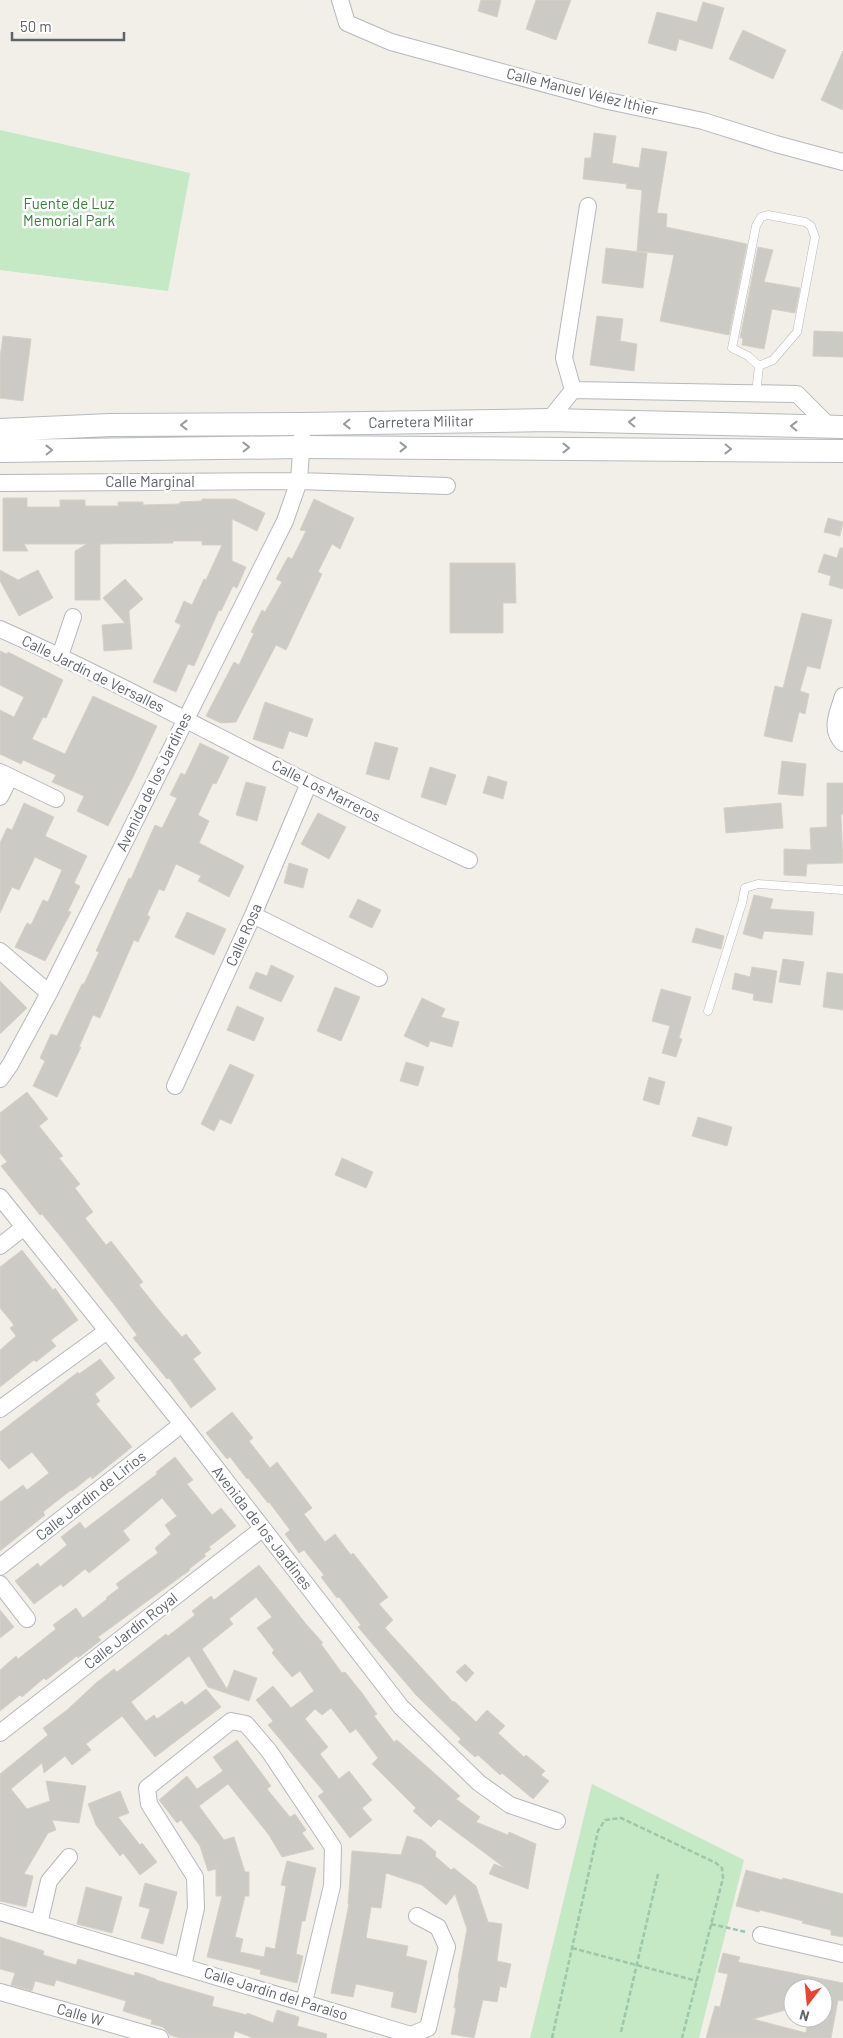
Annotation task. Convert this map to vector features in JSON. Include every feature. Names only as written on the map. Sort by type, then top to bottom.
[{"type":"main road","name":"Carretera Militar","points":[[0,430],[110,425],[549,420],[837,427]]},
{"type":"main road","name":"Carretera Militar","points":[[0,451],[302,447],[843,451]]},
{"type":"street","name":"Calle Manuel Vélez Ithier","points":[[340,0],[347,23],[391,42],[608,101],[703,121],[776,144],[843,162]]},
{"type":"street","points":[[573,390],[564,358],[588,206]]},
{"type":"street","points":[[573,390],[796,394],[837,427]]},
{"type":"street","points":[[549,420],[573,390]]},
{"type":"street","name":"Avenida de los Jardines","points":[[0,1079],[10,1065],[49,994],[284,520],[299,482],[302,424]]},
{"type":"street","name":"Calle Marginal","points":[[0,484],[299,482],[447,486]]},
{"type":"street","points":[[60,656],[73,617]]},
{"type":"street","name":"Calle Jardín de Versalles","points":[[0,629],[60,656],[185,719]]},
{"type":"street","points":[[843,696],[835,724],[836,737],[843,743]]},
{"type":"street","name":"Calle Los Marreros","points":[[185,719],[309,783],[469,860]]},
{"type":"street","points":[[0,797],[5,774],[56,799]]},
{"type":"street","name":"Calle Rosa","points":[[175,1086],[253,915],[309,783]]},
{"type":"street","points":[[253,915],[379,978]]},
{"type":"street","points":[[0,951],[49,994]]},
{"type":"street","name":"Avenida de los Jardines","points":[[0,1197],[182,1424],[401,1707],[478,1783],[510,1805],[557,1821]]},
{"type":"street","points":[[0,1246],[23,1228]]},
{"type":"street","points":[[0,1409],[108,1331]]},
{"type":"street","name":"Calle Jardín de Lirios","points":[[0,1567],[182,1424]]},
{"type":"street","name":"Calle Jardín Royal","points":[[0,1733],[262,1529]]},
{"type":"street","points":[[0,1584],[28,1619]]},
{"type":"street","points":[[183,1966],[196,1908],[195,1877],[149,1804],[148,1788],[231,1721],[246,1724],[269,1751],[333,1847],[332,1886],[304,2002]]},
{"type":"street","points":[[39,1924],[49,1881],[70,1857]]},
{"type":"street","name":"Calle Jardín del Paraíso","points":[[0,1912],[411,2035],[428,2028],[447,1947],[438,1927],[417,1916]]},
{"type":"street","points":[[761,1936],[843,1954]]},
{"type":"street","name":"Calle W","points":[[0,1992],[160,2038]]},
{"type":"lane","points":[[768,214],[805,222],[811,226],[815,237],[797,332],[773,360],[759,366],[748,356],[732,348],[756,226],[762,217],[768,214]]},
{"type":"lane","points":[[756,393],[759,366]]},
{"type":"lane","points":[[708,1011],[745,888],[758,884],[843,890]]},
{"type":"path","points":[[552,2038],[598,1831],[605,1820],[615,1818],[621,1818],[716,1863],[722,1868],[723,1878],[682,2038]]},
{"type":"path","points":[[621,2032],[658,1874]]},
{"type":"path","points":[[711,1924],[761,1936]]},
{"type":"path","points":[[572,1948],[697,1981]]},
{"type":"green space","name":"Fuente de Luz Memorial Park","points":[[0,130],[190,173],[168,291],[0,270]]},
{"type":"green space","points":[[592,1784],[744,1860],[699,2038],[530,2038]]},
{"type":"building","points":[[481,0],[501,0],[497,17],[478,11]]},
{"type":"building","points":[[536,0],[571,0],[556,40],[526,29]]},
{"type":"building","points":[[703,2],[724,8],[712,49],[679,39],[676,51],[648,43],[657,12],[697,22]]},
{"type":"building","points":[[743,30],[786,50],[773,79],[729,59]]},
{"type":"building","points":[[843,51],[843,110],[821,100]]},
{"type":"building","points":[[594,133],[616,136],[612,163],[639,168],[642,148],[667,152],[657,213],[667,214],[666,227],[747,244],[729,335],[660,321],[674,255],[637,251],[642,190],[626,188],[627,184],[583,179],[585,158],[591,158]]},
{"type":"building","points":[[758,247],[773,250],[764,282],[800,288],[795,313],[772,309],[764,349],[742,345],[743,338],[740,338]]},
{"type":"building","points":[[606,248],[647,253],[643,288],[602,283]]},
{"type":"building","points":[[597,316],[623,319],[620,341],[637,344],[634,371],[590,365]]},
{"type":"building","points":[[814,331],[843,332],[843,357],[813,356]]},
{"type":"building","points":[[3,336],[31,339],[23,401],[0,398],[0,357]]},
{"type":"building","points":[[3,498],[27,498],[27,507],[60,507],[60,500],[85,500],[85,506],[118,506],[118,502],[143,502],[143,505],[180,504],[180,502],[202,501],[202,499],[235,499],[265,513],[257,531],[232,519],[232,561],[246,567],[237,588],[233,586],[221,611],[219,610],[194,666],[188,664],[176,692],[153,682],[181,625],[175,622],[184,601],[192,605],[222,545],[202,545],[202,541],[100,544],[100,600],[75,600],[75,551],[87,544],[24,544],[28,551],[3,551]]},
{"type":"building","points":[[314,499],[354,518],[340,549],[332,544],[318,572],[322,574],[286,650],[276,645],[236,722],[221,723],[206,716],[234,662],[239,665],[254,633],[251,632],[262,610],[265,612],[282,582],[276,579],[288,557],[292,559],[306,531],[300,530]]},
{"type":"building","points":[[828,518],[843,522],[840,536],[824,532]]},
{"type":"building","points":[[840,548],[843,548],[843,589],[829,585],[831,576],[818,572],[824,554],[837,558]]},
{"type":"building","points":[[450,563],[515,563],[516,603],[503,603],[503,633],[450,633]]},
{"type":"building","points":[[0,570],[18,580],[38,570],[53,598],[19,616],[0,581]]},
{"type":"building","points":[[125,579],[143,599],[129,611],[132,649],[104,651],[102,625],[125,623],[103,598]]},
{"type":"building","points":[[802,613],[832,620],[820,669],[807,666],[800,691],[809,694],[805,714],[799,712],[792,742],[764,736],[775,686],[783,688]]},
{"type":"building","points":[[0,651],[7,654],[8,652],[63,680],[46,718],[43,717],[32,739],[65,754],[93,696],[157,726],[108,826],[77,811],[84,796],[52,782],[56,775],[23,760],[21,764],[0,754],[0,710],[14,717],[24,697],[0,685]]},
{"type":"building","points":[[265,702],[313,719],[307,737],[289,731],[283,749],[253,739]]},
{"type":"building","points":[[375,742],[398,748],[389,780],[366,774]]},
{"type":"building","points":[[200,743],[229,757],[216,784],[213,783],[198,815],[209,821],[199,843],[244,866],[229,897],[198,881],[201,876],[176,864],[164,891],[159,889],[147,915],[150,917],[138,942],[134,940],[100,1018],[93,1015],[79,1047],[81,1047],[57,1097],[33,1086],[45,1061],[40,1058],[51,1034],[57,1036],[82,984],[84,984],[99,952],[96,951],[129,878],[131,879],[155,825],[162,828],[177,798],[170,795],[181,773],[185,775]]},
{"type":"building","points":[[782,761],[806,764],[803,796],[778,794]]},
{"type":"building","points":[[430,767],[456,775],[446,805],[421,797]]},
{"type":"building","points":[[488,776],[507,782],[503,799],[483,793]]},
{"type":"building","points":[[246,782],[266,787],[257,821],[236,815]]},
{"type":"building","points":[[827,783],[843,783],[843,814],[841,814],[843,863],[807,864],[806,876],[784,875],[784,849],[811,850],[810,828],[827,827]]},
{"type":"building","points":[[24,803],[54,817],[45,836],[87,856],[74,883],[80,886],[68,911],[71,912],[45,961],[15,947],[27,923],[31,925],[43,900],[48,902],[62,870],[35,857],[19,890],[12,887],[0,913],[0,843],[7,828],[12,830]]},
{"type":"building","points":[[781,803],[783,828],[726,833],[724,808]]},
{"type":"building","points":[[318,813],[346,827],[329,859],[301,844]]},
{"type":"building","points":[[289,863],[308,869],[303,888],[284,883]]},
{"type":"building","points":[[754,895],[773,899],[770,909],[814,912],[812,935],[764,931],[762,939],[743,934]]},
{"type":"building","points":[[358,899],[381,910],[372,928],[349,917]]},
{"type":"building","points":[[187,912],[226,929],[214,955],[175,937]]},
{"type":"building","points":[[696,928],[724,936],[721,949],[692,942]]},
{"type":"building","points":[[783,959],[804,962],[800,985],[779,982]]},
{"type":"building","points":[[271,965],[294,976],[281,1002],[249,988],[256,972],[267,976]]},
{"type":"building","points":[[752,967],[777,971],[772,1003],[753,1000],[754,994],[732,989],[735,973],[750,977]]},
{"type":"building","points":[[827,972],[843,974],[843,1010],[823,1007]]},
{"type":"building","points":[[0,981],[27,1008],[0,1034]]},
{"type":"building","points":[[335,987],[360,997],[341,1041],[317,1031]]},
{"type":"building","points":[[661,989],[691,997],[679,1038],[682,1039],[676,1057],[662,1053],[670,1026],[652,1021]]},
{"type":"building","points":[[422,998],[445,1009],[441,1017],[459,1022],[452,1047],[430,1041],[428,1047],[404,1036]]},
{"type":"building","points":[[237,1006],[264,1018],[254,1041],[227,1030]]},
{"type":"building","points":[[406,1062],[424,1067],[418,1086],[400,1081]]},
{"type":"building","points":[[230,1064],[254,1075],[231,1124],[220,1119],[214,1131],[201,1124]]},
{"type":"building","points":[[649,1077],[665,1082],[659,1105],[643,1100]]},
{"type":"building","points":[[27,1092],[48,1119],[39,1126],[63,1156],[59,1158],[80,1184],[75,1188],[93,1212],[85,1218],[106,1245],[111,1241],[143,1282],[139,1285],[163,1315],[182,1337],[186,1334],[201,1353],[193,1359],[216,1389],[191,1408],[169,1378],[167,1379],[133,1338],[137,1335],[116,1307],[61,1237],[42,1214],[40,1215],[1,1166],[7,1162],[0,1153],[0,1113]]},
{"type":"building","points":[[698,1117],[732,1127],[727,1146],[692,1136]]},
{"type":"building","points":[[342,1158],[373,1172],[366,1188],[335,1175]]},
{"type":"building","points":[[22,1250],[53,1290],[55,1288],[78,1320],[51,1340],[56,1346],[36,1362],[34,1360],[0,1387],[0,1350],[16,1336],[10,1328],[14,1325],[0,1308],[0,1267]]},
{"type":"building","points":[[100,1359],[115,1378],[95,1394],[100,1401],[96,1404],[132,1447],[92,1479],[91,1476],[43,1512],[45,1515],[0,1551],[0,1502],[23,1485],[27,1490],[49,1473],[32,1452],[9,1469],[0,1459],[0,1432],[78,1372],[79,1374]]},
{"type":"building","points":[[232,1412],[253,1438],[249,1441],[270,1468],[277,1462],[312,1508],[304,1514],[325,1542],[335,1534],[351,1555],[353,1553],[388,1597],[379,1604],[393,1620],[385,1628],[453,1702],[476,1722],[487,1710],[505,1726],[498,1733],[524,1757],[526,1755],[545,1771],[541,1775],[549,1781],[533,1799],[502,1773],[500,1775],[478,1755],[475,1757],[458,1742],[461,1739],[416,1695],[358,1627],[361,1625],[321,1577],[324,1575],[304,1550],[299,1553],[285,1534],[290,1530],[269,1502],[247,1479],[230,1457],[227,1459],[206,1433]]},
{"type":"building","points":[[175,1457],[193,1480],[187,1484],[212,1515],[221,1508],[236,1526],[209,1547],[211,1549],[204,1554],[206,1556],[190,1570],[98,1637],[101,1640],[46,1680],[44,1678],[22,1697],[20,1695],[0,1711],[0,1670],[16,1656],[18,1659],[56,1629],[53,1625],[76,1608],[83,1618],[107,1599],[119,1588],[116,1584],[158,1553],[155,1548],[171,1534],[165,1525],[177,1516],[162,1498],[123,1531],[130,1540],[89,1573],[85,1569],[63,1587],[61,1584],[34,1604],[15,1581],[38,1563],[40,1567],[67,1545],[61,1537],[80,1522],[85,1529],[157,1474],[156,1472]]},
{"type":"building","points":[[259,1565],[323,1643],[321,1644],[342,1673],[345,1672],[362,1693],[377,1714],[374,1716],[394,1742],[397,1740],[460,1796],[456,1799],[480,1817],[476,1822],[508,1835],[509,1832],[536,1844],[528,1889],[489,1874],[494,1864],[505,1868],[439,1819],[431,1827],[413,1811],[416,1808],[372,1764],[378,1758],[356,1729],[350,1733],[331,1708],[322,1715],[315,1709],[305,1719],[328,1747],[320,1754],[339,1779],[349,1771],[372,1800],[362,1808],[372,1820],[350,1838],[318,1796],[324,1792],[268,1725],[273,1721],[256,1700],[273,1686],[291,1708],[314,1691],[300,1671],[292,1677],[272,1653],[274,1650],[257,1628],[272,1617],[256,1597],[229,1619],[233,1624],[202,1649],[227,1689],[234,1670],[257,1678],[249,1701],[208,1687],[189,1656],[131,1702],[146,1721],[154,1715],[157,1719],[182,1701],[185,1705],[206,1689],[221,1707],[155,1757],[122,1716],[86,1744],[91,1750],[72,1765],[65,1756],[44,1773],[42,1763],[11,1789],[27,1809],[50,1801],[46,1781],[86,1786],[79,1823],[52,1820],[56,1830],[48,1833],[24,1874],[33,1876],[26,1907],[0,1901],[0,1774],[48,1735],[43,1728],[67,1710],[96,1683],[114,1669],[117,1672],[166,1634],[168,1636],[195,1615],[192,1611],[211,1596],[214,1600]]},
{"type":"building","points":[[0,1610],[14,1627],[0,1638]]},
{"type":"building","points":[[465,1664],[474,1673],[466,1682],[456,1672]]},
{"type":"building","points":[[237,1740],[271,1786],[267,1789],[290,1817],[295,1814],[306,1830],[302,1833],[314,1849],[282,1857],[269,1835],[228,1784],[199,1806],[224,1840],[234,1837],[245,1872],[249,1872],[249,1896],[245,1896],[235,1937],[243,1939],[240,1952],[264,1957],[266,1947],[275,1949],[286,1886],[281,1885],[287,1861],[316,1868],[305,1921],[302,1921],[296,1954],[303,1956],[297,1983],[260,1974],[261,1970],[207,1957],[222,1896],[216,1896],[216,1869],[208,1871],[200,1846],[181,1820],[177,1823],[159,1800],[187,1776],[197,1789],[223,1771],[213,1757]]},
{"type":"building","points":[[120,1791],[129,1813],[118,1817],[140,1845],[142,1843],[157,1862],[140,1875],[123,1853],[120,1856],[96,1825],[88,1804]]},
{"type":"building","points":[[407,1836],[422,1840],[436,1852],[435,1856],[451,1870],[454,1868],[476,1886],[488,1922],[502,1924],[497,1961],[511,1964],[506,1988],[500,1986],[497,2002],[483,2000],[474,2038],[451,2034],[456,2008],[454,2008],[458,1978],[467,1929],[455,1894],[446,1905],[422,1885],[386,1873],[381,1908],[371,1907],[366,1938],[408,1946],[406,1956],[427,1961],[416,2013],[391,2007],[394,1992],[356,1984],[353,1997],[331,1993],[349,1904],[352,1851],[401,1855]]},
{"type":"building","points":[[746,1870],[843,1894],[843,1937],[831,1935],[831,1930],[802,1923],[803,1921],[736,1906]]},
{"type":"building","points":[[145,1883],[177,1892],[163,1944],[141,1938],[150,1909],[139,1906]]},
{"type":"building","points":[[86,1887],[122,1897],[112,1933],[77,1924]]},
{"type":"building","points":[[0,1937],[44,1951],[43,1955],[76,1965],[78,1959],[134,1976],[135,1972],[214,1997],[212,2006],[247,2015],[247,2013],[273,2023],[277,2010],[299,2017],[297,2026],[327,2034],[326,2038],[253,2038],[235,2031],[233,2038],[180,2038],[170,2035],[163,2027],[151,2024],[152,2020],[123,2011],[126,2001],[56,1980],[54,1986],[35,1981],[32,1991],[11,1985],[15,1973],[0,1969]]},
{"type":"building","points":[[723,1953],[740,1957],[738,1962],[818,1978],[783,1978],[783,2011],[753,2019],[806,2033],[807,2028],[833,2028],[831,2038],[706,2038],[715,2006],[720,2007],[728,1974],[718,1972]]},
{"type":"building","points":[[833,1981],[843,1983],[843,2001],[838,2000],[833,2027]]}]
